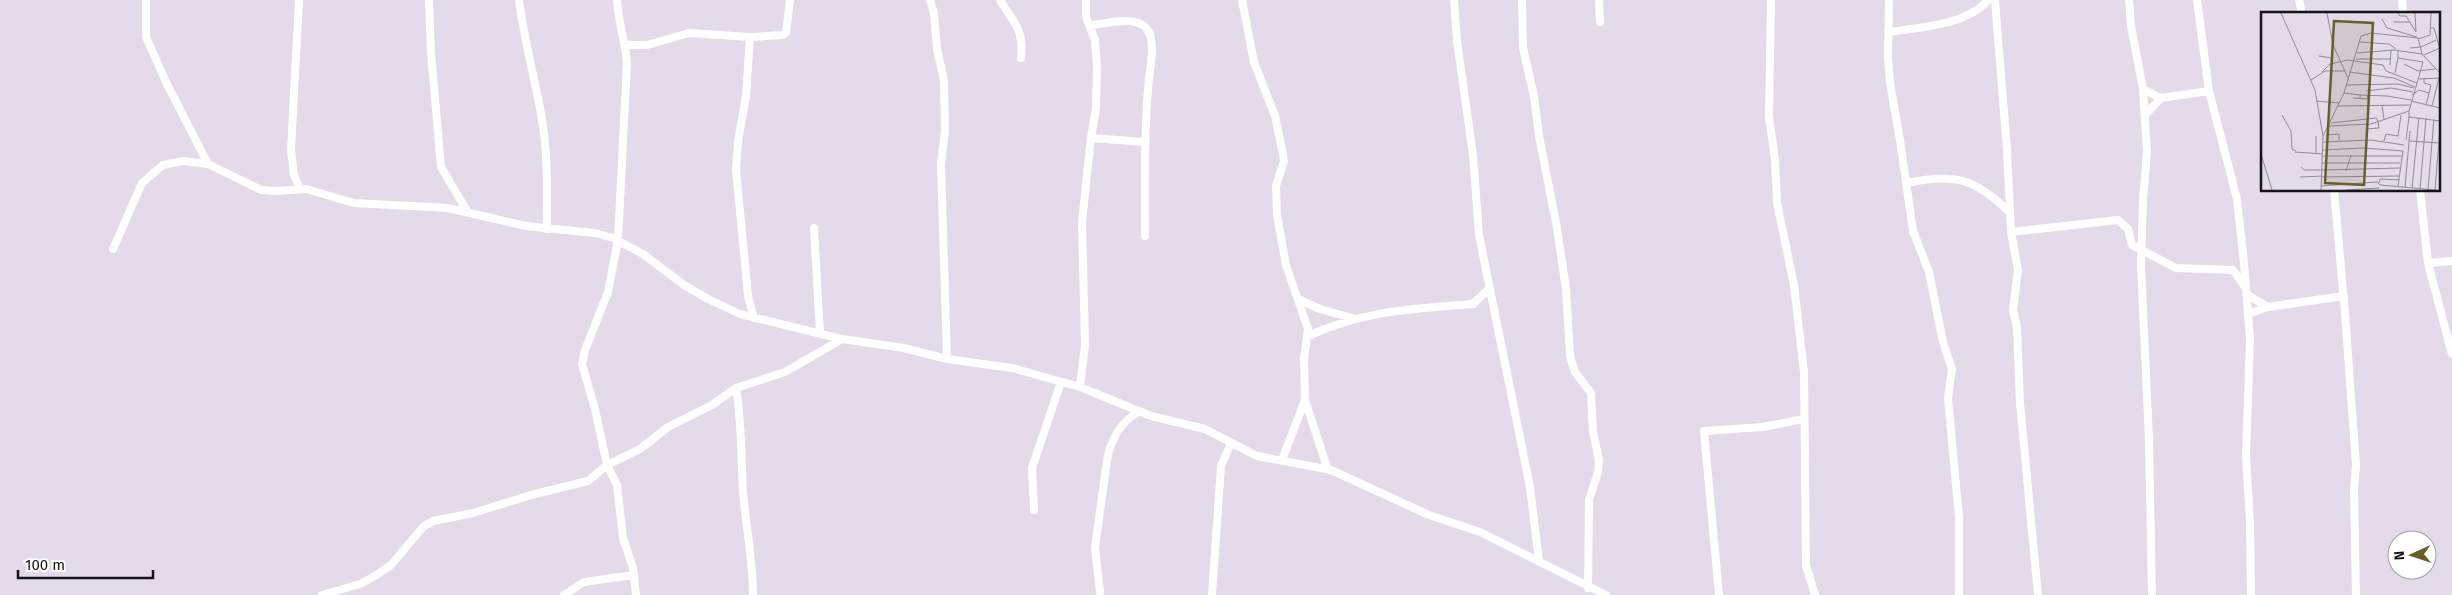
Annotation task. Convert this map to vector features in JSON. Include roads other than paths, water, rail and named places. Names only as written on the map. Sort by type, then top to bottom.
[{"type":"street","points":[[146,0],[146,37],[166,82],[208,164]]},
{"type":"street","points":[[298,0],[291,150],[294,175],[300,190]]},
{"type":"street","points":[[429,0],[434,92],[441,168],[467,211]]},
{"type":"street","points":[[519,0],[523,34],[541,115],[547,190],[547,230]]},
{"type":"street","points":[[617,0],[618,19],[627,62],[618,240],[608,292],[585,350],[582,364],[597,416],[607,465],[617,485],[623,538],[634,575],[636,595]]},
{"type":"street","points":[[625,46],[647,45],[689,33],[750,37],[786,33],[790,0]]},
{"type":"street","points":[[930,0],[934,13],[935,35],[944,81],[945,130],[940,164],[947,360]]},
{"type":"street","points":[[1000,0],[1019,29],[1023,40],[1021,58]]},
{"type":"street","points":[[1080,387],[1085,345],[1082,222],[1096,108],[1097,67],[1095,40],[1091,25],[1086,17],[1086,0]]},
{"type":"street","points":[[1242,0],[1254,62],[1275,116],[1283,154],[1284,161],[1276,186],[1277,215],[1286,265],[1306,321],[1308,336],[1304,359],[1305,400],[1328,470]]},
{"type":"street","points":[[1454,0],[1457,41],[1473,155],[1479,235],[1530,487],[1539,561]]},
{"type":"street","points":[[1522,0],[1523,48],[1534,96],[1539,136],[1557,228],[1566,289],[1570,356],[1576,372],[1591,393],[1593,432],[1599,460],[1598,472],[1589,500],[1588,588]]},
{"type":"street","points":[[1599,0],[1600,22]]},
{"type":"street","points":[[1771,0],[1769,116],[1775,160],[1777,203],[1794,284],[1804,372],[1806,570],[1815,595]]},
{"type":"street","points":[[1889,0],[1890,83],[1914,231],[1929,272],[1943,342],[1952,369],[1948,398],[1959,518],[1959,595]]},
{"type":"street","points":[[1888,32],[1946,23],[1968,14],[1988,0]]},
{"type":"street","points":[[1995,0],[2007,150],[2009,212],[2018,270],[2013,310],[2017,327],[2020,403],[2038,595]]},
{"type":"street","points":[[2129,0],[2131,26],[2143,89],[2147,152],[2141,249],[2152,518],[2152,595]]},
{"type":"street","points":[[2197,0],[2209,91],[2237,199],[2246,291],[2250,339],[2246,458],[2250,522],[2251,595]]},
{"type":"street","points":[[1091,25],[1132,22],[1144,26],[1148,32],[1151,57],[1145,142],[1145,236]]},
{"type":"street","points":[[750,37],[746,96],[738,141],[736,168],[748,296],[754,318]]},
{"type":"street","points":[[2143,89],[2161,98],[2209,91]]},
{"type":"street","points":[[2145,115],[2161,98]]},
{"type":"street","points":[[1091,138],[1145,142]]},
{"type":"street","points":[[112,249],[142,183],[163,165],[183,161],[208,164],[261,190],[322,192],[354,202],[383,206],[422,206],[467,211],[547,230],[595,233],[618,240],[643,254],[684,285],[708,299],[754,318],[842,339],[904,348],[947,360],[1012,368],[1080,387],[1139,412],[1205,429],[1257,456],[1328,470],[1392,496],[1429,515],[1480,532],[1588,588],[1606,595]]},
{"type":"street","points":[[1907,183],[1938,178],[1966,181],[1984,189],[2009,212]]},
{"type":"street","points":[[2334,191],[2344,296],[2356,465],[2354,499],[2356,595]]},
{"type":"street","points":[[2420,191],[2428,263],[2452,354]]},
{"type":"street","points":[[2011,232],[2118,220],[2128,229],[2132,245],[2152,257],[2176,268],[2233,270],[2246,291],[2268,307]]},
{"type":"street","points":[[814,228],[820,333]]},
{"type":"street","points":[[2142,266],[2152,257]]},
{"type":"street","points":[[2428,263],[2452,261]]},
{"type":"street","points":[[1308,336],[1354,319],[1399,309],[1473,304],[1490,288]]},
{"type":"street","points":[[2248,314],[2268,307],[2344,296]]},
{"type":"street","points":[[1298,299],[1320,309],[1354,319]]},
{"type":"street","points":[[322,595],[360,584],[375,576],[391,565],[423,527],[432,521],[472,513],[531,495],[588,481],[607,465],[640,449],[668,427],[712,405],[736,388],[785,372],[842,339]]},
{"type":"street","points":[[1034,510],[1032,468],[1061,382]]},
{"type":"street","points":[[736,388],[740,413],[741,461],[748,545],[753,566],[753,595]]},
{"type":"street","points":[[1282,460],[1305,400]]},
{"type":"street","points":[[1125,406],[1126,419]]},
{"type":"street","points":[[1100,592],[1095,548],[1099,508],[1110,446],[1126,419],[1139,412]]},
{"type":"street","points":[[1719,595],[1704,431],[1763,427],[1803,419]]},
{"type":"street","points":[[1212,595],[1221,466],[1231,443]]},
{"type":"street","points":[[564,595],[584,582],[634,575]]}]
